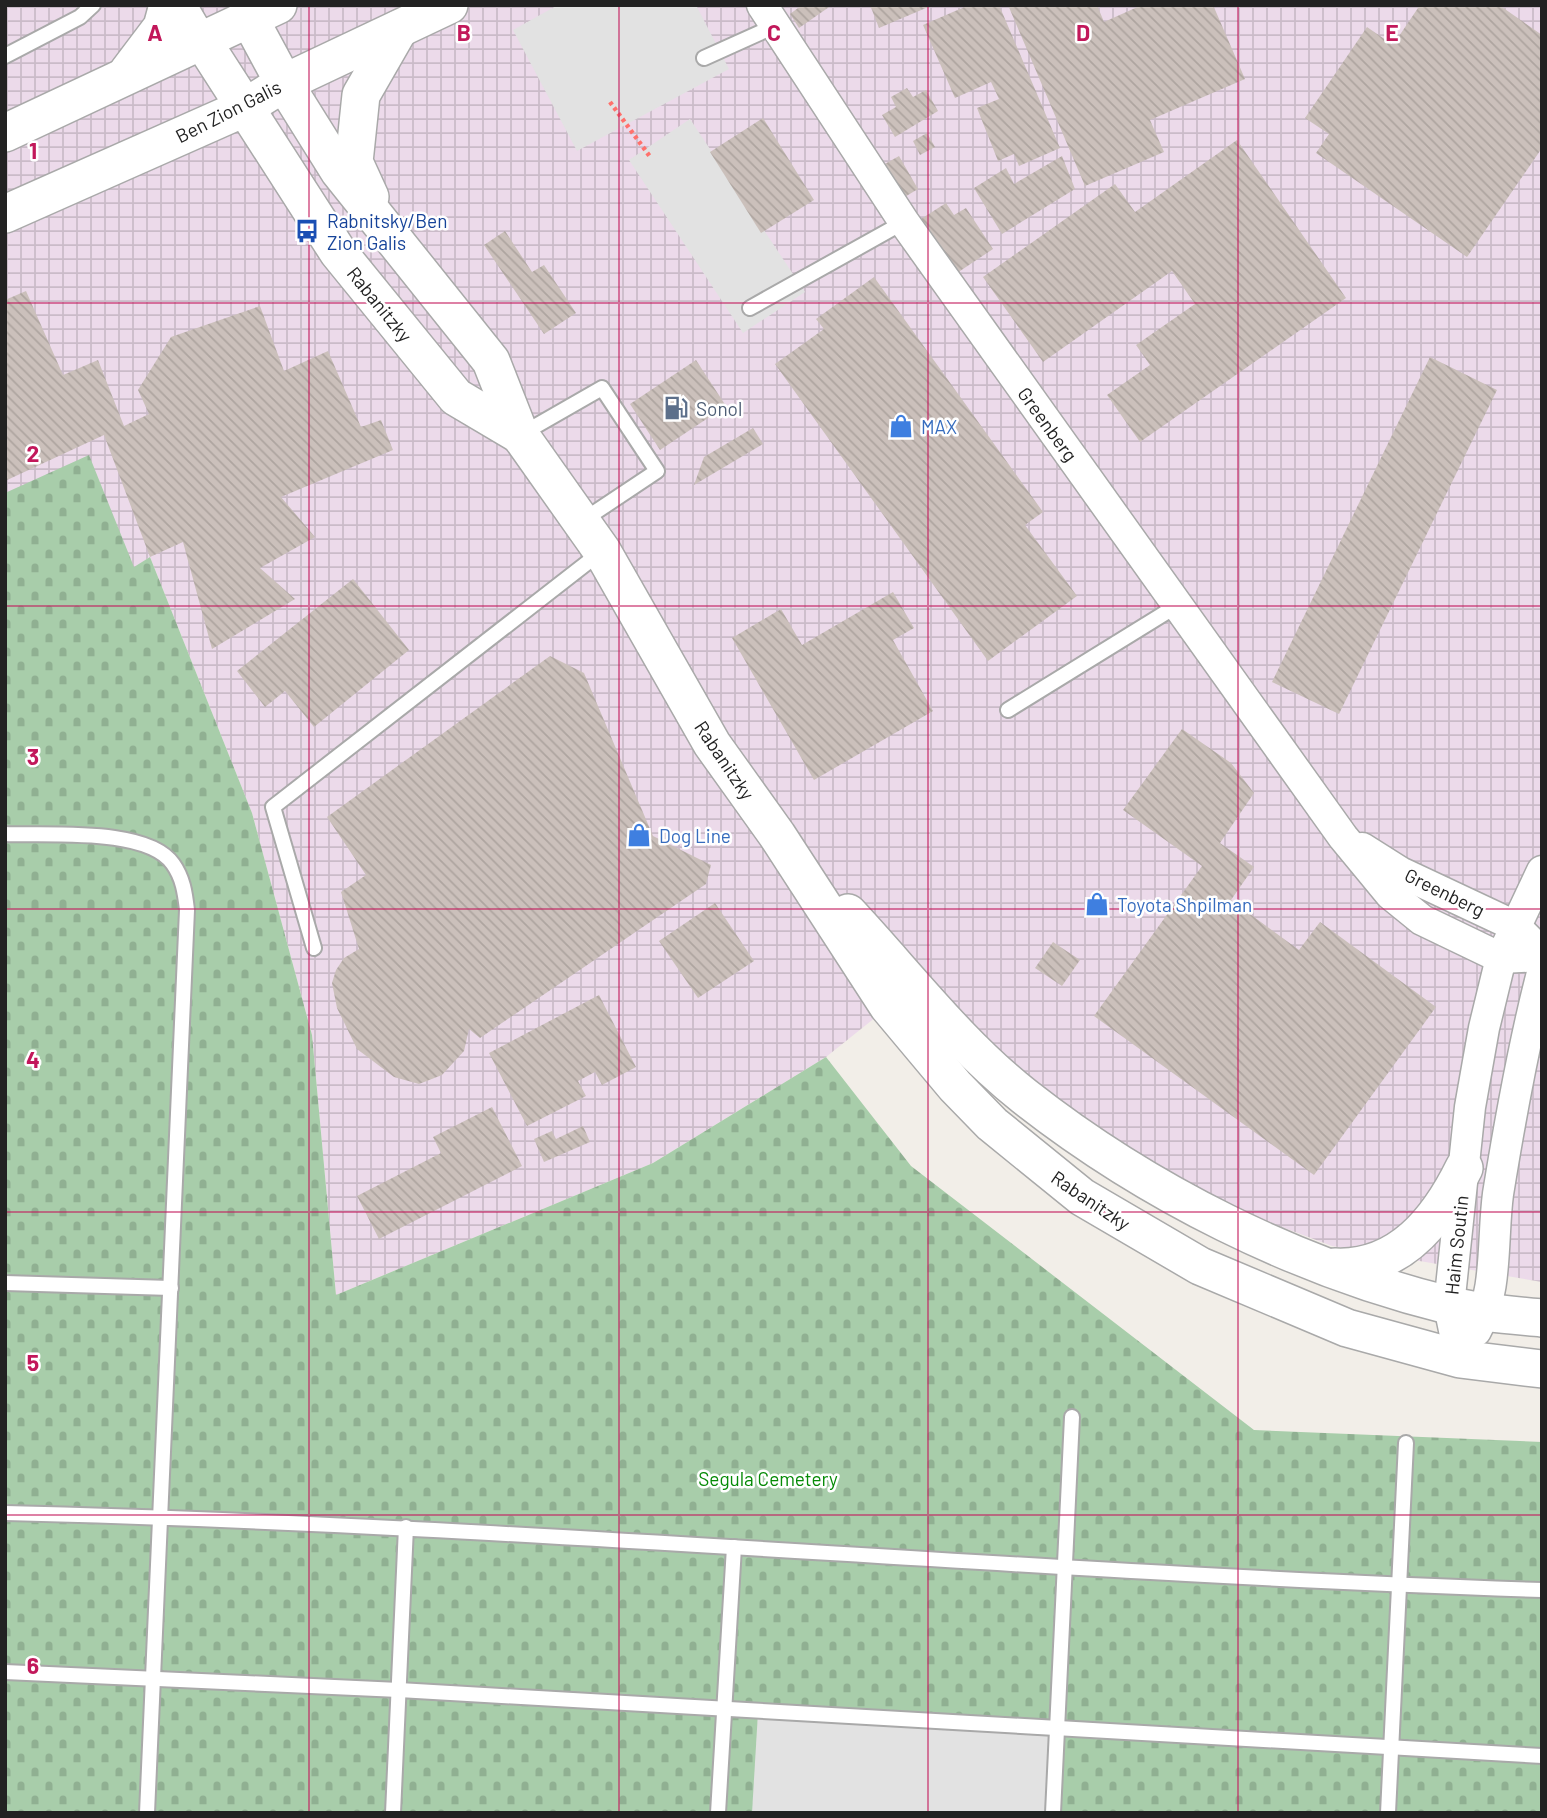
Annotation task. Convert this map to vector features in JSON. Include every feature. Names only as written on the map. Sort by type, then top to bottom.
[{"type":"street","points":[[113,84],[141,59],[162,27],[168,5]]},
{"type":"street","points":[[181,5],[201,39]]},
{"type":"street","name":"Ben Zion Galis","points":[[5,214],[244,107],[284,83],[449,5]]},
{"type":"street","points":[[5,133],[113,84],[257,9]]},
{"type":"street","name":"Rabanitzky","points":[[257,9],[284,83],[339,171],[491,361],[520,435],[602,551],[712,744],[776,835],[888,1006],[954,1086],[992,1124],[1082,1197],[1154,1241],[1260,1294],[1348,1328],[1460,1359],[1542,1369]]},
{"type":"street","name":"Greenberg","points":[[768,16],[904,222],[1343,838],[1390,894],[1422,920],[1501,958],[1542,954]]},
{"type":"street","points":[[383,227],[354,162],[361,95],[399,29]]},
{"type":"street","name":"Rabanitzky","points":[[201,39],[338,252],[456,397],[520,435]]},
{"type":"street","name":"Rabanitzky","points":[[776,835],[979,1056],[1023,1095],[1119,1161],[1249,1235],[1323,1266],[1449,1306],[1542,1318]]},
{"type":"street","name":"Greenberg","points":[[1343,838],[1400,872],[1515,926],[1542,954]]},
{"type":"street","name":"Haim Soutin","points":[[1460,1359],[1449,1306],[1464,1168],[1484,1028],[1501,958],[1542,871]]},
{"type":"street","name":"Haim Soutin","points":[[1460,1359],[1487,1312],[1498,1198],[1522,1052],[1542,973]]},
{"type":"street","points":[[1323,1266],[1353,1268],[1383,1260],[1411,1244],[1433,1221],[1464,1168]]},
{"type":"lane","points":[[5,56],[80,17],[93,5]]},
{"type":"lane","points":[[704,58],[768,16]]},
{"type":"lane","points":[[750,308],[904,222]]},
{"type":"lane","points":[[520,435],[602,388],[657,471],[581,521]]},
{"type":"lane","points":[[314,948],[273,807],[602,551]]},
{"type":"lane","points":[[1008,710],[1178,606]]},
{"type":"lane","points":[[5,834],[129,840],[152,845],[172,862],[183,882],[187,910],[147,1813]]},
{"type":"lane","points":[[5,1283],[171,1287]]},
{"type":"lane","points":[[1053,1813],[1072,1417]]},
{"type":"lane","points":[[1388,1813],[1406,1443]]},
{"type":"lane","points":[[5,1513],[160,1516],[405,1527],[1064,1568],[1399,1586],[1542,1590]]},
{"type":"lane","points":[[393,1813],[405,1527]]},
{"type":"lane","points":[[718,1813],[734,1547]]},
{"type":"lane","points":[[5,1672],[399,1690],[1542,1756]]},
{"type":"path","points":[[610,102],[651,158]]},
{"type":"shaded area","points":[[5,5],[1542,5],[1542,1282],[1332,1246],[1219,1203],[1084,1126],[992,1046],[926,977],[826,1057],[653,1163],[336,1295],[312,1035],[252,813],[150,557],[134,568],[18,489],[5,493]]},
{"type":"shaded area","points":[[558,5],[696,5],[729,69],[577,151],[513,30]]},
{"type":"shaded area","points":[[690,119],[805,292],[743,333],[629,160]]},
{"type":"shaded area","points":[[758,1712],[1057,1728],[1053,1813],[752,1813]]},
{"type":"green space","name":"Segula Cemetery","points":[[89,455],[134,567],[150,557],[252,813],[312,1035],[336,1295],[653,1163],[826,1057],[911,1166],[1254,1430],[1542,1442],[1542,1813],[5,1813],[5,493]]},
{"type":"building","points":[[802,5],[832,5],[799,28],[790,14]]},
{"type":"building","points":[[870,5],[933,5],[879,28]]},
{"type":"building","points":[[969,5],[999,5],[1060,148],[1019,166],[1014,154],[998,161],[977,108],[999,99],[991,82],[955,98],[923,25]]},
{"type":"building","points":[[1008,5],[1097,5],[1104,22],[1142,5],[1213,5],[1245,79],[1150,120],[1164,152],[1085,186]]},
{"type":"building","points":[[1420,5],[1499,5],[1542,35],[1542,148],[1467,257],[1316,153],[1329,134],[1305,118],[1367,27],[1393,45]]},
{"type":"building","points":[[907,88],[913,97],[926,90],[938,111],[895,137],[882,115],[896,107],[891,97]]},
{"type":"building","points":[[763,118],[814,200],[761,233],[710,152]]},
{"type":"building","points":[[927,133],[935,147],[920,155],[913,141]]},
{"type":"building","points":[[1237,140],[1346,298],[1140,442],[1107,395],[1150,365],[1136,345],[1195,304],[1172,271],[1043,362],[983,277],[1115,184],[1135,212]]},
{"type":"building","points":[[899,156],[918,189],[903,198],[883,165]]},
{"type":"building","points":[[1062,156],[1075,189],[1002,234],[974,188],[1006,168],[1014,184]]},
{"type":"building","points":[[946,203],[954,215],[966,208],[993,249],[957,273],[921,219]]},
{"type":"building","points":[[505,231],[532,272],[544,265],[576,313],[544,334],[484,245]]},
{"type":"building","name":"MAX","points":[[874,277],[1043,512],[1025,525],[1077,596],[988,661],[775,364],[824,329],[816,319]]},
{"type":"building","points":[[26,291],[63,375],[98,360],[124,426],[149,414],[138,390],[171,337],[260,306],[284,371],[328,351],[361,427],[381,420],[393,450],[281,497],[315,537],[260,568],[295,599],[212,649],[183,542],[150,557],[104,435],[5,481],[5,300]]},
{"type":"building","points":[[1430,357],[1497,390],[1339,714],[1272,682]]},
{"type":"building","points":[[696,360],[726,406],[660,450],[630,404]]},
{"type":"building","points":[[753,428],[763,444],[694,485],[704,457]]},
{"type":"building","points":[[353,579],[409,650],[314,727],[285,691],[265,707],[237,671]]},
{"type":"building","points":[[893,592],[914,628],[893,640],[933,711],[814,780],[732,638],[781,609],[802,645]]},
{"type":"building","points":[[550,656],[584,673],[653,836],[711,865],[706,884],[480,1038],[469,1029],[464,1051],[442,1075],[419,1084],[394,1077],[357,1049],[337,1008],[332,983],[336,970],[344,958],[359,949],[341,892],[366,875],[327,817]]},
{"type":"building","points":[[1182,729],[1231,763],[1254,793],[1220,843],[1254,867],[1231,900],[1299,950],[1320,922],[1436,1007],[1314,1175],[1094,1016],[1202,866],[1123,810]]},
{"type":"building","points":[[715,903],[754,961],[698,998],[659,941]]},
{"type":"building","points":[[1053,942],[1080,960],[1062,986],[1035,968]]},
{"type":"building","points":[[599,995],[636,1067],[602,1085],[595,1072],[578,1081],[586,1096],[527,1126],[489,1053]]},
{"type":"building","points":[[492,1107],[522,1166],[379,1239],[357,1196],[441,1153],[433,1137]]},
{"type":"building","points":[[583,1126],[590,1142],[544,1162],[534,1139],[552,1131],[556,1139]]},
{"type":"place","name":"Rabnitsky/Ben Zion Galis","points":[[307,231]]},
{"type":"place","name":"Sonol","points":[[676,408]]},
{"type":"place","name":"MAX","points":[[901,426]]},
{"type":"place","name":"Dog Line","points":[[639,835]]},
{"type":"place","name":"Toyota Shpilman","points":[[1097,904]]}]
